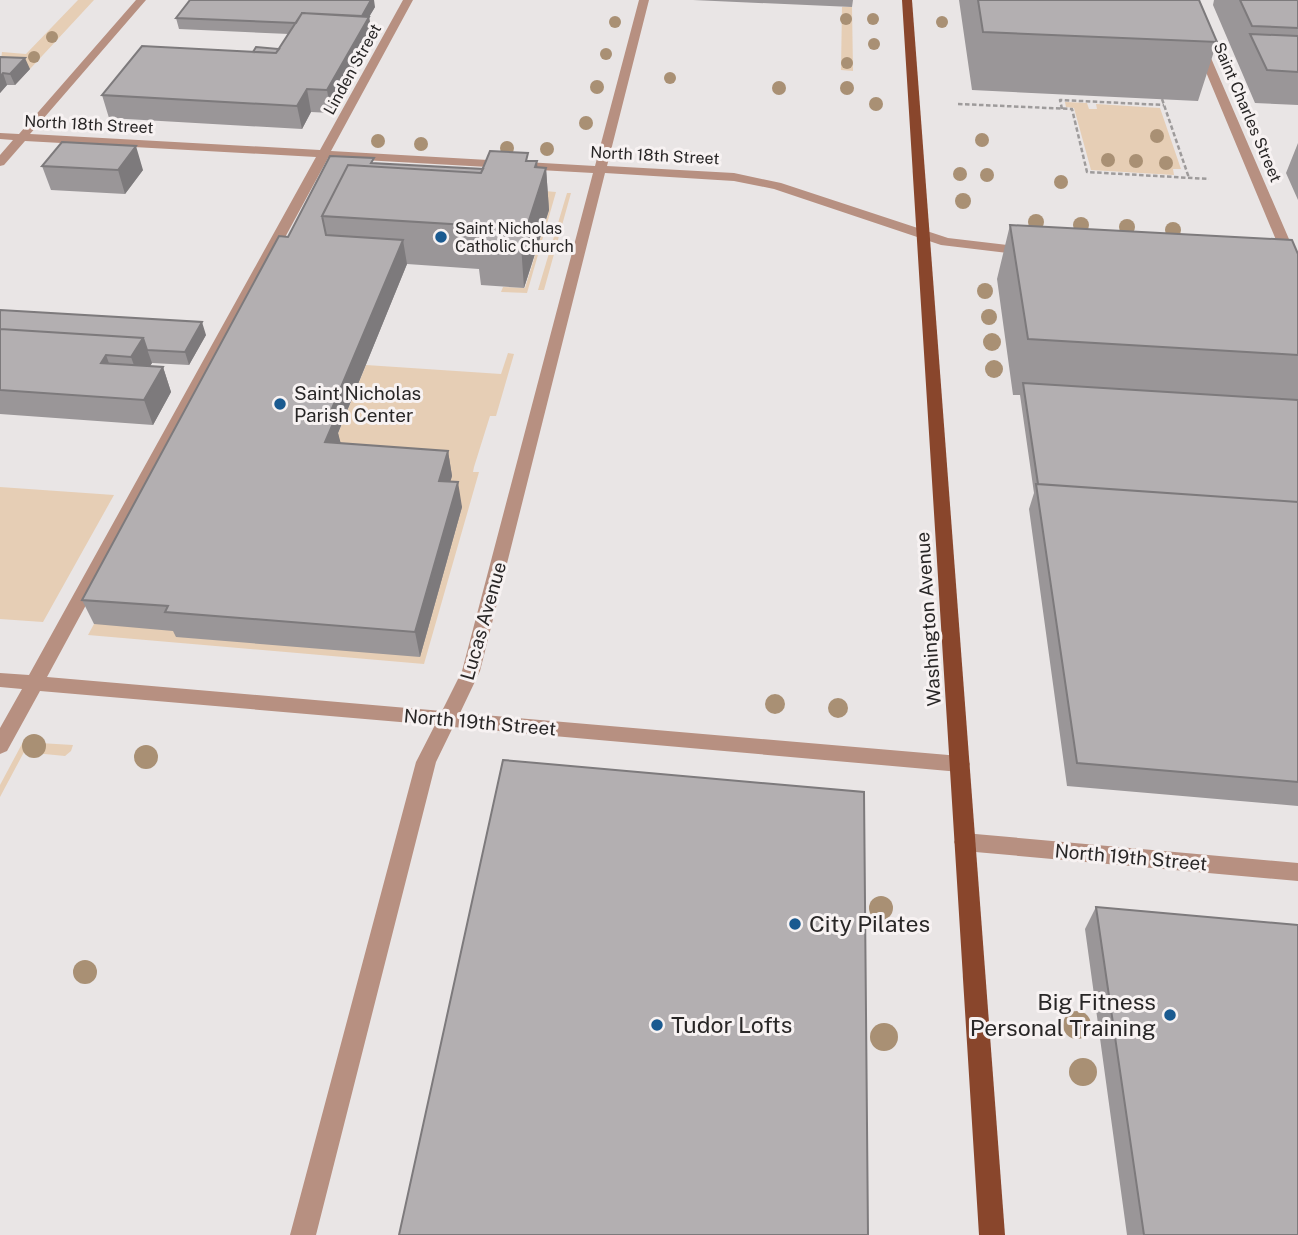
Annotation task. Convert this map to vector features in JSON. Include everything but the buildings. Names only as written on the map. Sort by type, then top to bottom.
[{"type":"main road","name":"Washington Avenue","points":[[906,0],[992,1235]]},
{"type":"street","points":[[0,162],[141,0]]},
{"type":"street","name":"Linden Street","points":[[0,746],[408,0]]},
{"type":"street","name":"Lucas Avenue","points":[[303,1235],[426,762],[471,671],[644,0]]},
{"type":"street","name":"Saint Charles Street","points":[[1181,0],[1292,268]]},
{"type":"street","name":"North 18th Street","points":[[0,136],[700,174],[757,180],[924,235],[975,247],[1040,252]]},
{"type":"street","name":"North 19th Street","points":[[0,680],[960,764]]},
{"type":"street","name":"North 19th Street","points":[[964,842],[1298,872]]},
{"type":"path","points":[[1162,99],[1189,178]]},
{"type":"path","points":[[1062,109],[1060,100],[1164,105]]},
{"type":"path","points":[[1091,102],[1093,108]]},
{"type":"path","points":[[958,104],[1072,109],[1087,172],[1209,179]]},
{"type":"shaded area","points":[[78,0],[94,0],[30,69],[0,68],[2,52],[26,54]]},
{"type":"shaded area","points":[[842,7],[852,7],[853,71],[841,70]]},
{"type":"shaded area","points":[[1065,102],[1087,103],[1089,109],[1097,109],[1096,104],[1160,108],[1181,169],[1173,169],[1174,175],[1091,170],[1074,108],[1066,107]]},
{"type":"shaded area","points":[[533,190],[556,192],[527,293],[501,292],[503,287],[525,288],[549,210]]},
{"type":"shaded area","points":[[567,193],[571,193],[544,290],[538,290]]},
{"type":"shaded area","points":[[508,353],[514,354],[496,416],[490,416],[474,467],[473,472],[479,472],[424,664],[88,635],[94,624],[334,443],[366,365],[501,374]]},
{"type":"shaded area","points":[[0,487],[114,495],[43,622],[0,619]]},
{"type":"shaded area","points":[[23,742],[73,745],[65,756],[24,752],[0,797],[0,785]]},
{"type":"place","name":"Saint Nicholas Catholic Church","points":[[441,237]]},
{"type":"place","name":"Saint Nicholas Parish Center","points":[[280,404]]},
{"type":"place","name":"City Pilates","points":[[795,924]]},
{"type":"place","name":"Big Fitness Personal Training","points":[[1170,1015]]},
{"type":"place","name":"Tudor Lofts","points":[[657,1025]]}]
